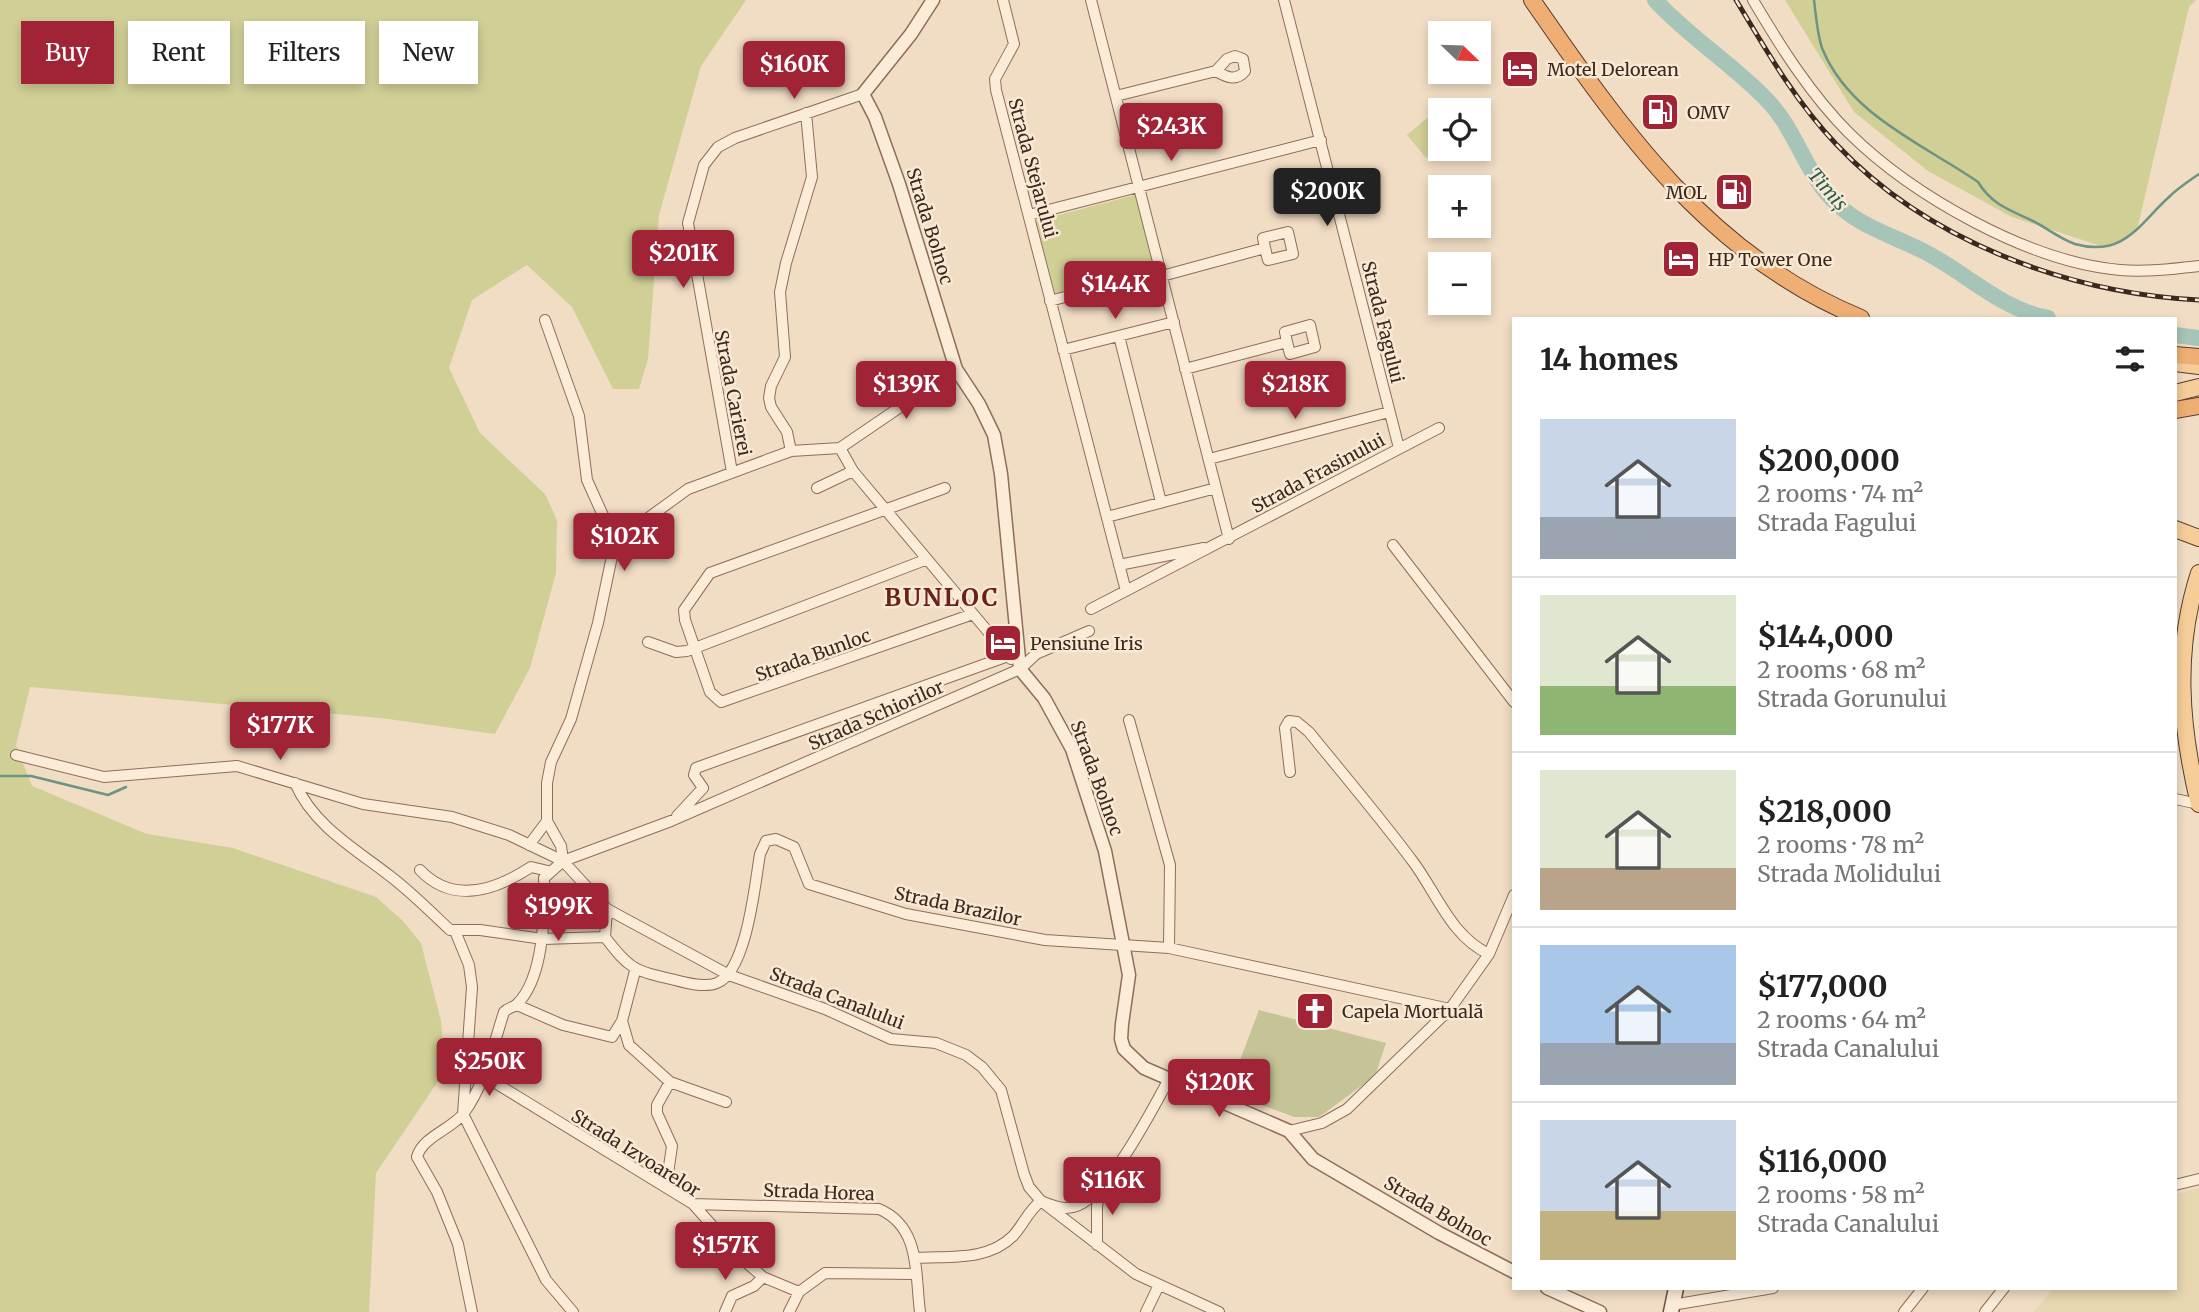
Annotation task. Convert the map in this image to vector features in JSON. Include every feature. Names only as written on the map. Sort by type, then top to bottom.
[{"type":"highway","points":[[1532,0],[1637,146],[1693,206],[1777,275],[1823,302],[1859,317]]},
{"type":"highway","points":[[2177,355],[2199,357]]},
{"type":"main road","points":[[2177,363],[2199,366]]},
{"type":"main road","points":[[2177,392],[2199,387]]},
{"type":"main road","points":[[2177,417],[2191,406]]},
{"type":"main road","points":[[2177,530],[2199,538]]},
{"type":"main road","points":[[2199,573],[2186,624],[2181,679],[2184,728],[2199,804]]},
{"type":"main road","points":[[1672,1309],[1676,1290]]},
{"type":"street","points":[[863,94],[904,43],[933,0]]},
{"type":"street","name":"Strada Stejarului","points":[[1003,0],[1013,48],[995,83],[1126,592]]},
{"type":"street","name":"Strada Fagului","points":[[1284,0],[1399,447]]},
{"type":"street","points":[[1753,0],[1819,99],[1850,133],[1887,166],[1942,202],[2031,247],[2087,264],[2145,271],[2199,266]]},
{"type":"street","points":[[1095,1],[1116,96],[1229,538]]},
{"type":"street","points":[[1116,96],[1216,71]]},
{"type":"street","name":"Strada Carierei","points":[[732,472],[689,230],[691,204],[701,172],[718,147],[735,138],[863,94]]},
{"type":"street","name":"Strada Bolnoc","points":[[863,94],[875,117],[899,184],[956,369],[979,404],[994,436],[1002,474],[1020,669],[1044,698],[1072,749],[1105,851],[1124,945],[1129,990],[1121,1039],[1130,1057],[1144,1068],[1289,1131],[1313,1159],[1439,1233],[1512,1271]]},
{"type":"street","points":[[791,451],[787,432],[771,407],[769,398],[771,386],[785,357],[780,292],[813,177],[806,113]]},
{"type":"street","points":[[1029,215],[1321,140]]},
{"type":"street","points":[[1050,301],[1265,248]]},
{"type":"street","points":[[545,320],[579,416],[587,480],[615,542],[598,622],[574,707],[551,762],[547,783],[547,821],[561,846],[563,861]]},
{"type":"street","points":[[1063,350],[1174,322]]},
{"type":"street","points":[[1119,336],[1161,502]]},
{"type":"street","points":[[1185,369],[1287,342]]},
{"type":"street","points":[[956,369],[839,448],[853,471],[925,560],[1020,669]]},
{"type":"street","points":[[1209,459],[1389,412]]},
{"type":"street","name":"Strada Frasinului","points":[[1091,609],[1439,428]]},
{"type":"street","name":"Strada Carierei","points":[[615,542],[688,489],[791,451],[839,448]]},
{"type":"street","points":[[817,488],[853,471]]},
{"type":"street","name":"Strada Bunloc","points":[[945,488],[710,572],[684,610],[694,649],[710,692],[721,702],[973,614]]},
{"type":"street","points":[[1107,516],[1216,488]]},
{"type":"street","points":[[1393,545],[1512,699]]},
{"type":"street","name":"Strada Frasinului","points":[[1119,565],[1213,547]]},
{"type":"street","points":[[649,642],[676,652],[694,649],[925,560]]},
{"type":"street","name":"Strada Schiorilor","points":[[548,871],[563,861],[671,821],[1020,669],[1036,654],[1089,631]]},
{"type":"street","name":"Strada Schiorilor","points":[[671,821],[704,788],[694,775],[696,768],[1008,656]]},
{"type":"street","points":[[1129,720],[1170,865],[1169,948]]},
{"type":"street","points":[[1290,772],[1285,728],[1290,721],[1309,732],[1424,875],[1448,918],[1477,948],[1489,954]]},
{"type":"street","points":[[16,755],[104,777],[158,773],[181,768],[237,766],[363,804],[469,821],[563,861]]},
{"type":"street","points":[[295,783],[300,795],[328,830],[393,878],[455,931],[469,965],[472,987],[463,1114],[546,1280],[573,1312]]},
{"type":"street","points":[[2177,799],[2199,804]]},
{"type":"street","points":[[529,845],[547,821]]},
{"type":"street","name":"Strada Brazilor","points":[[729,975],[744,941],[760,854],[766,841],[776,839],[794,847],[809,884],[906,914],[1045,940],[1169,948],[1450,1009]]},
{"type":"street","name":"Strada Canalului","points":[[563,861],[607,909],[729,975],[825,1009],[891,1039],[936,1043],[966,1055],[982,1067],[1001,1090],[1024,1174],[1041,1201],[1097,1245],[1158,1287],[1219,1312]]},
{"type":"street","points":[[420,870],[439,885],[473,891],[495,888],[531,867],[548,871],[544,878],[543,939],[531,978],[517,1005],[504,1012],[484,1076],[463,1114],[422,1147],[417,1157],[437,1192],[458,1244],[472,1312]]},
{"type":"street","points":[[1289,1131],[1322,1123],[1347,1109],[1450,1009],[1489,954],[1512,900]]},
{"type":"street","points":[[607,909],[604,937],[635,971],[689,984],[716,984],[729,975]]},
{"type":"street","points":[[455,931],[480,930],[543,939],[604,937]]},
{"type":"street","points":[[517,1005],[563,1025],[607,1037],[617,1034],[635,971]]},
{"type":"street","points":[[622,1021],[629,1045],[670,1082],[726,1101]]},
{"type":"street","name":"Strada Izvoarelor","points":[[484,1076],[693,1204],[741,1258],[763,1277],[799,1292]]},
{"type":"street","points":[[920,1312],[915,1274],[917,1258],[989,1253],[1013,1235],[1030,1209],[1041,1201],[1073,1208],[1085,1202],[1102,1187],[1169,1079]]},
{"type":"street","points":[[666,1187],[672,1146],[657,1113],[657,1105],[670,1082]]},
{"type":"street","points":[[2177,1184],[2199,1179]]},
{"type":"street","points":[[1097,1245],[1097,1206],[1102,1187]]},
{"type":"street","name":"Strada Horea","points":[[693,1204],[879,1209],[891,1214],[908,1234],[917,1258]]},
{"type":"street","points":[[789,1312],[799,1292],[825,1273],[915,1274]]},
{"type":"street","points":[[725,1312],[732,1296],[754,1286],[763,1277]]},
{"type":"street","points":[[1146,1312],[1158,1287]]},
{"type":"street","points":[[1552,1290],[1600,1312]]},
{"type":"street","points":[[1672,1309],[1763,1290]]},
{"type":"street","points":[[1904,1312],[1921,1290]]},
{"type":"street","points":[[1985,1312],[2002,1290]]},
{"type":"shaded area","points":[[0,0],[746,0],[701,66],[659,215],[648,359],[639,389],[613,389],[572,307],[527,265],[472,300],[449,368],[480,433],[545,494],[557,520],[556,573],[530,668],[495,734],[381,718],[30,687],[16,745],[32,786],[147,834],[233,848],[376,897],[403,921],[421,943],[441,1021],[445,1071],[376,1173],[369,1312],[0,1312]]},
{"type":"shaded area","points":[[1785,0],[2196,0],[2189,7],[2138,226],[2126,238],[2104,247],[2012,217],[1928,171],[1854,112]]},
{"type":"shaded area","points":[[1428,118],[1428,156],[1426,158],[1407,135]]},
{"type":"shaded area","points":[[1135,195],[1154,267],[1055,293],[1036,221]]},
{"type":"shaded area","points":[[1259,1010],[1386,1043],[1375,1076],[1319,1117],[1294,1117],[1228,1092]]},
{"type":"shaded area","points":[[2199,1188],[2199,1312],[2034,1312],[2052,1290],[2177,1290],[2177,1194]]},
{"type":"waterway","name":"Timiș","points":[[1655,0],[1766,99],[1784,122],[1821,186],[1852,216],[1942,261],[2000,299],[2044,317]]},
{"type":"waterway","points":[[1814,0],[1822,48],[1834,71],[1850,92],[1890,126],[1978,182],[1983,190],[2002,206],[2069,242],[2092,247],[2119,242],[2130,236],[2176,191],[2199,174]]},
{"type":"waterway","name":"Timiș","points":[[2177,335],[2199,338]]},
{"type":"waterway","points":[[0,776],[31,776],[108,795],[126,787]]},
{"type":"railway","points":[[1736,0],[1782,75],[1821,128],[1872,178],[1913,208],[1956,234],[2003,256],[2051,273],[2100,286],[2199,300]]},
{"type":"place","name":"Motel Delorean","points":[[1520,69]]},
{"type":"place","name":"OMV","points":[[1660,112]]},
{"type":"place","name":"MOL","points":[[1734,192]]},
{"type":"place","name":"HP Tower One","points":[[1681,259]]},
{"type":"place","name":"Pensiune Iris","points":[[1003,643]]},
{"type":"place","name":"Capela Mortuală","points":[[1315,1011]]},
{"type":"district","name":"BUNLOC","points":[[942,597]]}]
